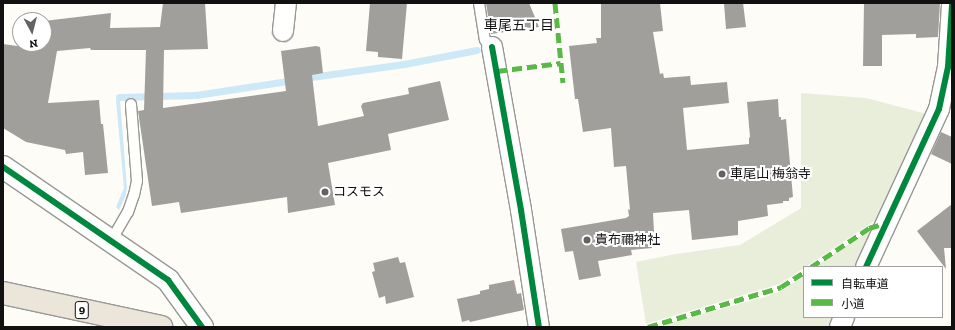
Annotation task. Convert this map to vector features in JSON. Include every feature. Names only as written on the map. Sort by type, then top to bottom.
[{"type":"highway","name":"9","points":[[3,293],[161,327]]},
{"type":"street","points":[[283,31],[286,3]]},
{"type":"street","points":[[866,266],[939,109],[946,105],[952,5]]},
{"type":"street","points":[[492,47],[540,327]]},
{"type":"street","points":[[3,167],[168,280],[202,327]]},
{"type":"lane","points":[[479,3],[485,40],[492,47]]},
{"type":"lane","points":[[111,241],[128,212],[137,181],[131,104]]},
{"type":"green space","points":[[801,93],[866,98],[927,114],[876,220],[807,266],[803,266],[803,269],[780,284],[646,324],[636,262],[676,254],[740,245],[801,208]]},
{"type":"green space","points":[[872,230],[855,266],[816,266],[854,240]]},
{"type":"green space","points":[[803,276],[803,318],[832,318],[827,327],[668,327],[666,324],[765,297],[783,290]]},
{"type":"water","points":[[116,100],[120,100],[127,188],[119,210],[116,207],[124,188]]},
{"type":"building","points":[[163,3],[205,3],[208,49],[164,50],[163,108],[286,91],[281,51],[316,46],[320,47],[323,73],[312,75],[318,126],[364,116],[361,106],[363,103],[409,94],[408,88],[440,81],[449,120],[388,134],[391,150],[328,163],[335,205],[288,213],[287,197],[181,213],[179,202],[152,206],[138,111],[144,110],[146,50],[91,50],[90,48],[57,51],[48,103],[99,100],[108,173],[85,175],[83,152],[66,154],[65,150],[26,142],[3,128],[3,44],[12,45],[12,52],[52,52],[52,20],[111,13],[110,28],[160,27]]},
{"type":"building","points":[[370,3],[407,3],[402,59],[378,57],[378,52],[366,51]]},
{"type":"building","points":[[486,3],[529,3],[539,27],[491,34]]},
{"type":"building","points":[[601,3],[660,3],[663,31],[653,32],[660,74],[663,73],[664,78],[690,76],[691,85],[727,82],[729,103],[683,108],[687,150],[749,144],[750,137],[747,102],[778,99],[779,117],[781,117],[781,120],[786,119],[793,197],[789,198],[789,201],[783,201],[783,203],[767,205],[768,216],[738,221],[738,235],[692,240],[689,210],[653,213],[654,232],[651,233],[652,248],[631,250],[632,255],[598,261],[601,276],[579,280],[573,251],[565,252],[561,229],[626,218],[629,216],[628,209],[630,210],[626,166],[614,167],[611,128],[583,132],[578,99],[575,99],[569,46],[597,43],[596,38],[601,38]]},
{"type":"building","points":[[724,3],[743,3],[746,27],[726,29]]},
{"type":"building","points":[[864,3],[940,3],[938,37],[916,38],[916,34],[882,35],[882,66],[863,66]]},
{"type":"building","points":[[941,132],[952,137],[952,164],[931,154]]},
{"type":"building","points":[[952,204],[952,248],[944,248],[946,269],[917,231]]},
{"type":"building","points":[[398,257],[400,263],[405,262],[414,297],[386,304],[385,296],[379,298],[372,272],[375,271],[373,263]]},
{"type":"building","points":[[514,280],[517,294],[521,293],[524,310],[470,322],[469,320],[462,322],[457,299],[480,294],[480,291],[489,289],[489,285]]},
{"type":"waterway","points":[[304,78],[404,64],[477,50]]},
{"type":"waterway","points":[[119,97],[196,95],[294,80]]},
{"type":"marked path","points":[[555,3],[563,83]]},
{"type":"marked path","points":[[497,71],[561,63]]},
{"type":"marked path","points":[[812,266],[869,228],[885,223]]},
{"type":"marked path","points":[[648,327],[781,287],[803,273]]},
{"type":"cycle path","points":[[866,266],[939,109],[948,67],[952,5]]},
{"type":"cycle path","points":[[492,47],[521,210],[539,327]]},
{"type":"cycle path","points":[[3,167],[168,280],[202,327]]},
{"type":"place","name":"車尾山 梅翁寺","points":[[722,174]]},
{"type":"place","name":"コスモス","points":[[325,192]]},
{"type":"place","name":"貴布禰神社","points":[[587,240]]},
{"type":"district","name":"車尾五丁目","points":[[519,26]]}]
